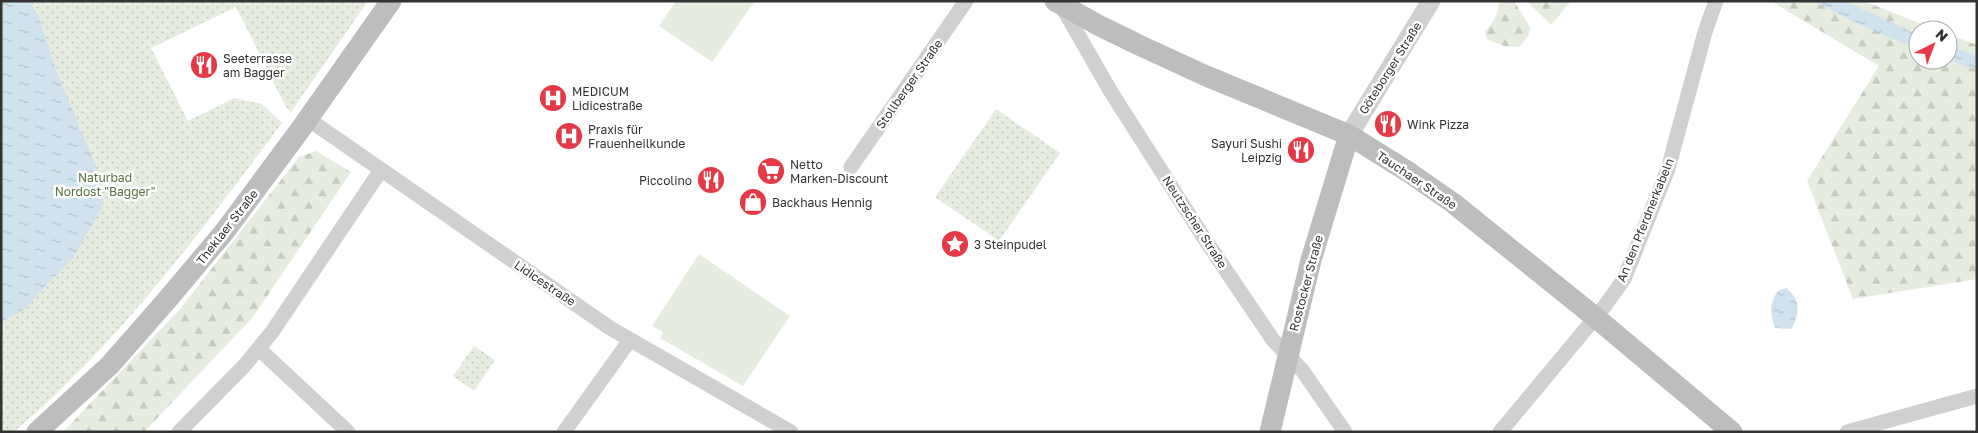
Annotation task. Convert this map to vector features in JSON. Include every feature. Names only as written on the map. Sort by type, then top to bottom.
[{"type":"main road","name":"Theklaer Straße","points":[[37,432],[110,365],[168,300],[225,231],[308,119],[391,1]]},
{"type":"main road","name":"Tauchaer Straße","points":[[1058,2],[1098,25],[1156,53],[1348,135],[1453,203],[1595,317],[1732,432]]},
{"type":"main road","name":"Rostocker Straße","points":[[1270,432],[1287,354],[1317,239],[1348,135]]},
{"type":"street","name":"Stollberger Straße","points":[[851,167],[966,1]]},
{"type":"street","name":"Göteborger Straße","points":[[1348,135],[1431,1]]},
{"type":"street","name":"An den Pferdnerkabeln","points":[[1500,432],[1604,307],[1624,279],[1668,169],[1705,32],[1716,1]]},
{"type":"street","name":"Neutzscher Straße","points":[[1058,2],[1111,92],[1204,238],[1273,340],[1302,370],[1345,432]]},
{"type":"street","name":"Lidicestraße","points":[[308,119],[518,265],[630,340],[791,432]]},
{"type":"street","points":[[179,432],[259,349],[381,170]]},
{"type":"street","points":[[564,432],[630,340]]},
{"type":"street","points":[[259,349],[348,432]]},
{"type":"street","points":[[1847,432],[1977,396]]},
{"type":"green space","name":"Naturbad Nordost \"Bagger\"","points":[[1,1],[368,1],[291,112],[286,107],[236,7],[151,48],[188,121],[234,98],[262,104],[282,123],[157,285],[88,362],[14,432],[1,432]]},
{"type":"green space","points":[[676,1],[755,1],[712,62],[659,26]]},
{"type":"green space","points":[[1499,1],[1514,1],[1530,27],[1528,35],[1519,47],[1504,46],[1487,39],[1485,31],[1495,18]]},
{"type":"green space","points":[[1527,1],[1571,1],[1551,25]]},
{"type":"green space","points":[[1771,1],[1864,1],[1911,20],[1908,20],[1908,70],[1958,70],[1958,38],[1977,45],[1977,279],[1853,299],[1807,181],[1879,66]]},
{"type":"green space","points":[[996,109],[1060,153],[999,241],[935,197]]},
{"type":"green space","points":[[316,151],[351,172],[253,317],[144,432],[63,432],[180,309],[299,157]]},
{"type":"green space","points":[[699,254],[790,316],[743,386],[660,338],[663,332],[652,326]]},
{"type":"green space","points":[[474,346],[495,360],[474,391],[453,376]]},
{"type":"water","points":[[1,1],[29,1],[38,15],[57,73],[98,171],[103,206],[73,258],[22,311],[1,322]]},
{"type":"water","points":[[1813,1],[1845,1],[1908,30],[1908,45],[1858,24]]},
{"type":"water","points":[[1958,49],[1977,56],[1977,70],[1958,63]]},
{"type":"water","points":[[1786,288],[1797,302],[1796,317],[1792,329],[1775,328],[1771,313],[1772,304],[1778,291]]},
{"type":"place","name":"Seeterrasse am Bagger","points":[[204,65]]},
{"type":"place","name":"MEDICUM Lidicestraße","points":[[553,98]]},
{"type":"place","name":"Wink Pizza","points":[[1388,124]]},
{"type":"place","name":"Praxis für Frauenheilkunde","points":[[569,136]]},
{"type":"place","name":"Sayuri Sushi Leipzig","points":[[1301,150]]},
{"type":"place","name":"Netto Marken-Discount","points":[[771,171]]},
{"type":"place","name":"Piccolino","points":[[711,180]]},
{"type":"place","name":"Backhaus Hennig","points":[[753,202]]},
{"type":"place","name":"3 Steinpudel","points":[[955,244]]}]
